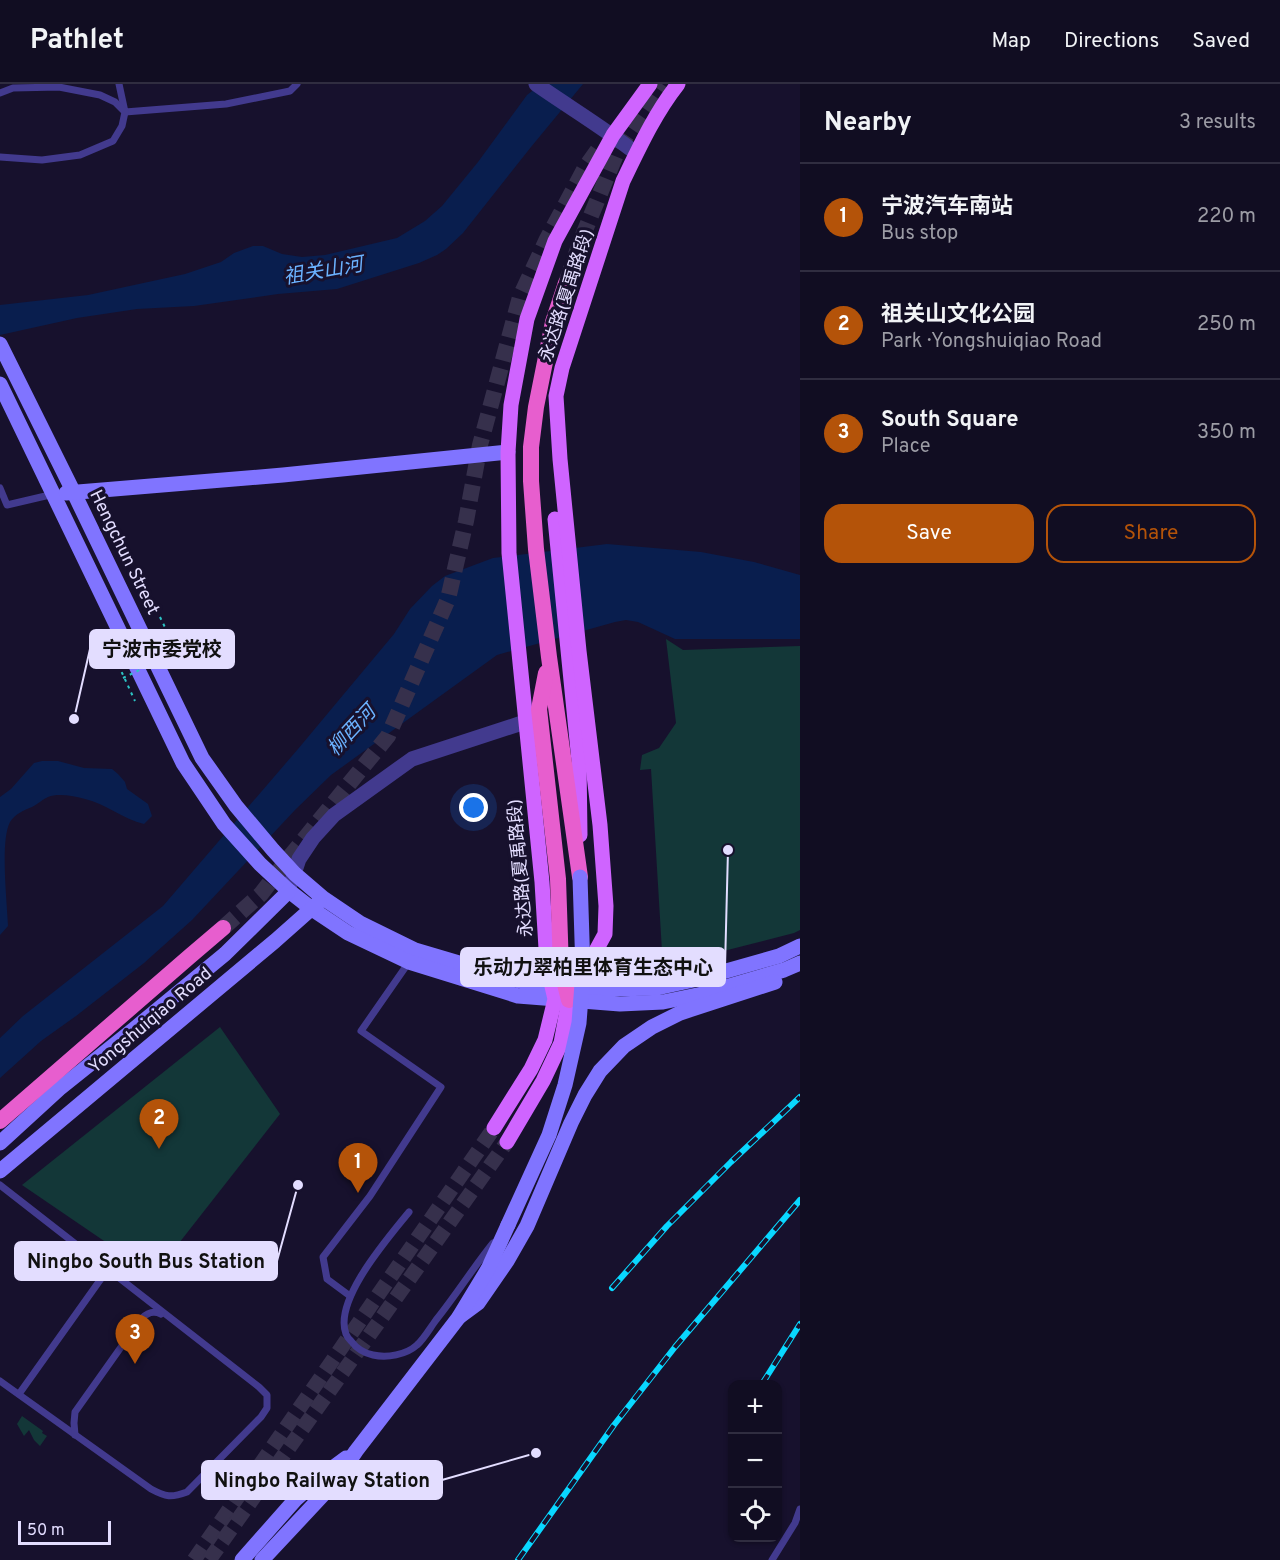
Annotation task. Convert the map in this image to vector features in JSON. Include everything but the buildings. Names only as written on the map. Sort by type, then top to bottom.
[{"type":"highway","points":[[566,283],[553,322],[536,407],[531,447],[531,481],[536,549],[549,657],[580,878]]},
{"type":"highway","points":[[549,657],[539,709],[558,879],[561,994]]},
{"type":"highway","points":[[0,1121],[224,928]]},
{"type":"main road","name":"永达路(夏禹路段)","points":[[561,994],[547,965],[542,882],[509,553],[508,452],[511,405],[527,319],[555,241],[613,135],[650,84]]},
{"type":"main road","name":"永达路(夏禹路段)","points":[[494,1128],[536,1060],[561,994],[605,934],[606,906],[600,825],[574,653],[562,537],[556,396],[562,368],[623,181],[636,153],[678,84]]},
{"type":"main road","name":"Hengchun Street","points":[[0,344],[202,758],[236,806],[318,903]]},
{"type":"main road","points":[[1,386],[183,763],[224,825],[289,891],[415,950],[561,994],[620,1004],[663,1002],[702,994],[784,970],[800,963]]},
{"type":"main road","points":[[54,494],[283,475],[508,452]]},
{"type":"main road","points":[[262,1560],[335,1482],[356,1451],[459,1317],[488,1269],[549,1135],[565,1084],[579,1023],[583,971],[579,761],[574,653]]},
{"type":"main road","name":"Yongshuiqiao Road","points":[[0,1143],[59,1089],[225,954],[289,891]]},
{"type":"main road","points":[[318,903],[348,933],[409,962],[518,996],[657,988],[779,956],[800,946]]},
{"type":"main road","name":"Yongshuiqiao Road","points":[[0,1172],[318,903]]},
{"type":"main road","points":[[459,1317],[478,1303],[507,1261],[527,1226],[585,1095],[600,1071],[624,1046],[680,1013],[752,991],[800,972]]},
{"type":"main road","points":[[507,1142],[543,1081],[561,1043],[561,994]]},
{"type":"main road","points":[[242,1560],[295,1500],[323,1474],[356,1451]]},
{"type":"street","points":[[536,84],[636,153]]},
{"type":"street","points":[[289,891],[299,859],[313,838],[334,815],[412,759],[525,722]]},
{"type":"lane","points":[[0,157],[42,160],[80,155],[113,141],[122,126],[125,112],[120,84]]},
{"type":"lane","points":[[0,93],[13,88],[59,87],[100,95],[115,102],[125,112],[226,104],[290,91],[297,84]]},
{"type":"lane","points":[[0,488],[7,505],[54,494]]},
{"type":"lane","points":[[350,1296],[327,1279],[323,1257],[370,1196],[441,1087],[361,1031],[409,962]]},
{"type":"lane","points":[[0,1185],[259,1387],[267,1395],[267,1408],[261,1417],[187,1492],[176,1496],[165,1496],[151,1489],[0,1381]]},
{"type":"lane","points":[[409,1212],[367,1266],[350,1296],[344,1317],[346,1334],[357,1349],[374,1355],[403,1353],[416,1346],[472,1269],[508,1226]]},
{"type":"lane","points":[[19,1394],[108,1269]]},
{"type":"lane","points":[[75,1435],[75,1412],[141,1319],[148,1313],[157,1312],[166,1316]]},
{"type":"lane","points":[[772,1560],[795,1523],[800,1509]]},
{"type":"lane","points":[[766,1560],[795,1523]]},
{"type":"path","points":[[123,678],[177,652],[160,617]]},
{"type":"path","points":[[106,638],[135,701]]},
{"type":"green space","points":[[666,639],[683,650],[800,646],[800,930],[700,957],[668,960],[662,951],[651,769],[640,770],[642,755],[659,748],[676,723]]},
{"type":"green space","points":[[220,1027],[280,1114],[154,1275],[22,1185]]},
{"type":"green space","points":[[22,1416],[47,1436],[40,1446],[29,1430],[24,1436],[17,1424]]},
{"type":"water","name":"祖关山河","points":[[541,84],[583,84],[463,233],[437,255],[337,289],[278,294],[194,306],[137,309],[77,318],[0,335],[0,305],[88,295],[185,274],[221,262],[234,253],[253,246],[263,246],[282,254],[302,257],[325,255],[397,238],[425,221],[442,206],[478,162],[527,95]]},
{"type":"water","name":"柳西河","points":[[607,544],[701,552],[754,562],[800,575],[800,639],[675,639],[638,622],[626,620],[497,655],[331,775],[192,920],[144,963],[41,1041],[0,1078],[0,1038],[23,1016],[163,906],[298,749],[394,634],[410,609],[432,586],[445,576],[493,558]]},
{"type":"water","points":[[58,761],[84,768],[112,769],[125,782],[127,789],[148,804],[152,816],[144,824],[93,801],[61,795],[48,797],[17,815],[10,822],[5,843],[8,926],[0,935],[0,797],[11,789],[34,763]]},
{"type":"tunnel","points":[[566,283],[620,145],[662,84]]},
{"type":"tunnel","points":[[223,928],[261,894],[388,736],[448,599],[480,445],[520,297],[547,239],[585,168],[602,144]]},
{"type":"tunnel","points":[[194,1560],[494,1128]]},
{"type":"tunnel","points":[[209,1560],[507,1142]]},
{"type":"railway","points":[[612,1288],[667,1226],[800,1097]]},
{"type":"railway","points":[[518,1560],[614,1425],[675,1347],[800,1200]]},
{"type":"railway","points":[[765,1380],[800,1324]]},
{"type":"place","name":"宁波市委党校","points":[[74,719]]},
{"type":"place","name":"乐动力翠柏里体育生态中心","points":[[728,850]]},
{"type":"place","name":"祖关山文化公园","points":[[159,1149]]},
{"type":"place","name":"Ningbo South Bus Station","points":[[298,1185]]},
{"type":"place","name":"宁波汽车南站","points":[[358,1193]]},
{"type":"place","name":"South Square","points":[[135,1364]]},
{"type":"place","name":"Ningbo Railway Station","points":[[536,1453]]}]
